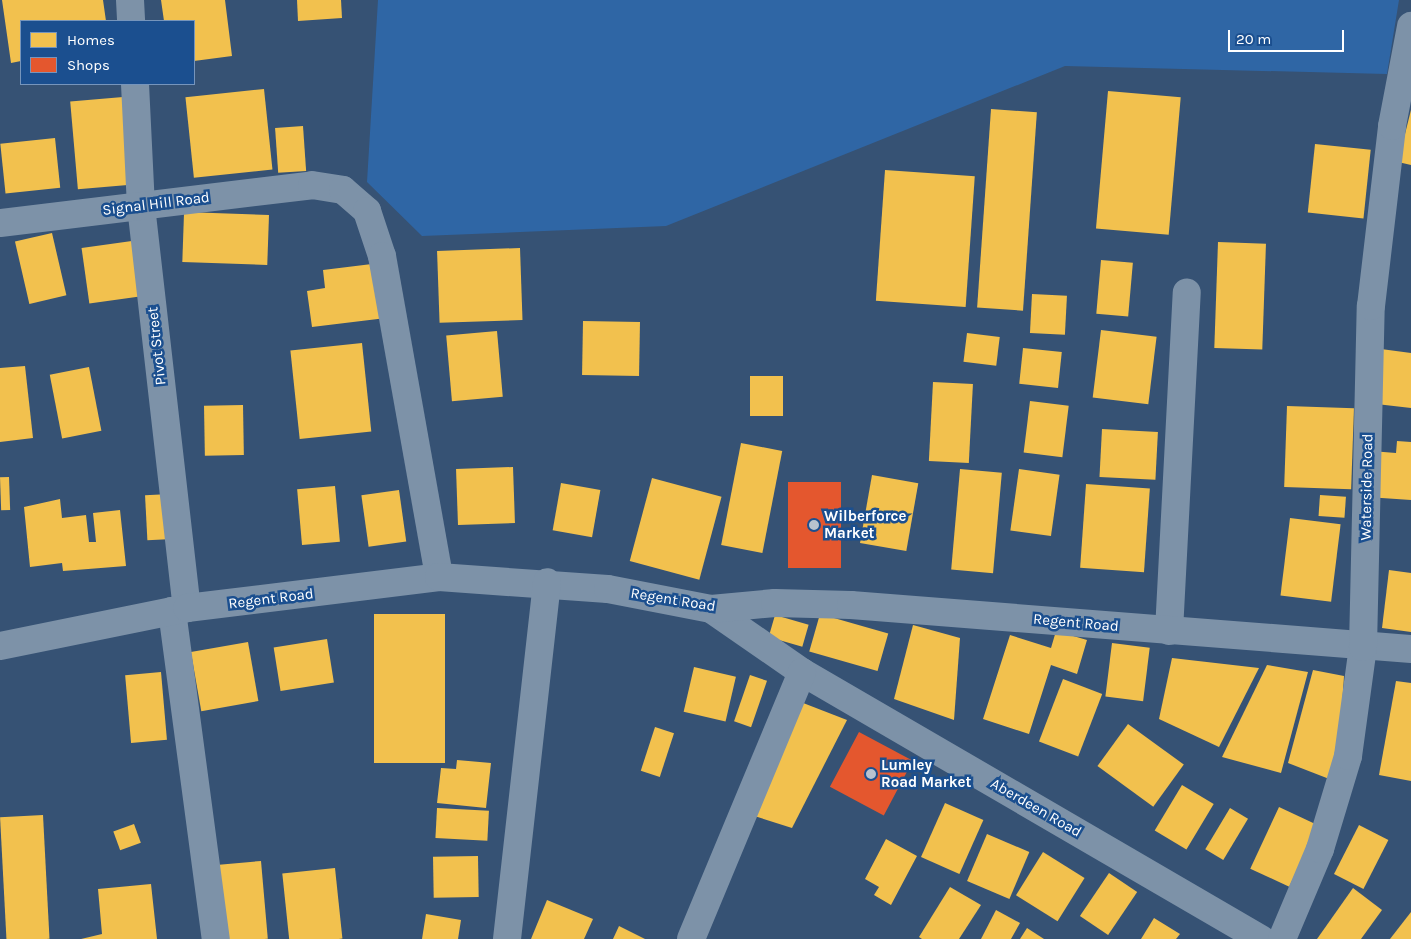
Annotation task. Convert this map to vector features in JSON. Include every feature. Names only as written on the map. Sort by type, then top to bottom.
[{"type":"street","points":[[130,0],[131,20]]},
{"type":"street","name":"Waterside Road","points":[[1282,939],[1320,849],[1348,756],[1363,647],[1371,306],[1392,126],[1411,26]]},
{"type":"street","name":"Pivot Street","points":[[135,85],[141,206],[180,610],[216,939]]},
{"type":"street","name":"Signal Hill Road","points":[[0,223],[312,186],[343,190],[367,211],[382,256],[439,577]]},
{"type":"street","points":[[1169,631],[1187,292]]},
{"type":"street","name":"Regent Road","points":[[0,646],[180,610],[439,577],[547,582],[711,609],[775,603],[851,604],[1363,647],[1411,649]]},
{"type":"street","points":[[507,939],[547,582]]},
{"type":"street","name":"Aberdeen Road","points":[[711,609],[802,672],[1262,939]]},
{"type":"street","points":[[691,939],[802,672]]},
{"type":"shaded area","points":[[378,0],[1399,0],[1387,74],[1065,66],[666,226],[422,236],[367,182]]},
{"type":"building: Homes","points":[[2,0],[103,0],[106,20],[20,20],[20,61],[11,63]]},
{"type":"building: Homes","points":[[161,0],[225,0],[232,56],[195,61],[195,20],[164,20]]},
{"type":"building: Homes","points":[[297,0],[341,0],[342,18],[298,21]]},
{"type":"building: Homes","points":[[264,89],[272,170],[194,178],[185,97]]},
{"type":"building: Homes","points":[[1108,91],[1181,97],[1169,235],[1096,228]]},
{"type":"building: Homes","points":[[123,97],[131,185],[78,189],[70,102]]},
{"type":"building: Homes","points":[[991,109],[1037,112],[1023,311],[977,308]]},
{"type":"building: Homes","points":[[1411,110],[1411,165],[1398,162]]},
{"type":"building: Homes","points":[[303,126],[306,171],[278,173],[275,128]]},
{"type":"building: Homes","points":[[55,138],[60,188],[6,193],[0,144]]},
{"type":"building: Homes","points":[[1315,144],[1371,150],[1363,218],[1308,213]]},
{"type":"building: Homes","points":[[885,170],[975,176],[966,307],[876,301]]},
{"type":"building: Homes","points":[[184,212],[269,215],[267,265],[182,262]]},
{"type":"building: Homes","points":[[52,233],[66,295],[29,304],[15,242]]},
{"type":"building: Homes","points":[[139,240],[147,295],[89,304],[82,248]]},
{"type":"building: Homes","points":[[1218,242],[1266,244],[1262,350],[1214,348]]},
{"type":"building: Homes","points":[[520,248],[523,320],[440,323],[437,251]]},
{"type":"building: Homes","points":[[1101,260],[1133,263],[1128,317],[1096,314]]},
{"type":"building: Homes","points":[[380,263],[386,318],[312,327],[307,291],[325,288],[323,270]]},
{"type":"building: Homes","points":[[1032,294],[1067,296],[1065,335],[1030,333]]},
{"type":"building: Homes","points":[[583,321],[640,322],[639,376],[582,375]]},
{"type":"building: Homes","points":[[1101,330],[1157,337],[1148,404],[1093,397]]},
{"type":"building: Homes","points":[[497,331],[503,397],[452,401],[446,335]]},
{"type":"building: Homes","points":[[967,333],[1000,337],[996,366],[963,362]]},
{"type":"building: Homes","points":[[362,343],[371,432],[300,439],[290,351]]},
{"type":"building: Homes","points":[[1366,347],[1411,353],[1411,408],[1359,402]]},
{"type":"building: Homes","points":[[1023,348],[1062,352],[1058,388],[1019,384]]},
{"type":"building: Homes","points":[[25,366],[33,438],[0,442],[0,368]]},
{"type":"building: Homes","points":[[89,367],[101,431],[62,438],[50,375]]},
{"type":"building: Homes","points":[[750,376],[783,376],[783,416],[750,416]]},
{"type":"building: Homes","points":[[933,382],[973,384],[969,463],[929,461]]},
{"type":"building: Homes","points":[[1030,401],[1069,406],[1062,457],[1024,453]]},
{"type":"building: Homes","points":[[243,405],[244,455],[205,456],[204,406]]},
{"type":"building: Homes","points":[[1287,406],[1354,408],[1351,489],[1284,487]]},
{"type":"building: Homes","points":[[1102,429],[1158,432],[1155,480],[1099,477]]},
{"type":"building: Homes","points":[[1397,441],[1411,442],[1411,500],[1367,497],[1371,451],[1396,453]]},
{"type":"building: Homes","points":[[741,443],[782,451],[762,553],[721,545]]},
{"type":"building: Homes","points":[[513,467],[515,523],[458,525],[456,469]]},
{"type":"building: Homes","points":[[960,469],[1002,473],[993,573],[951,570]]},
{"type":"building: Homes","points":[[1019,469],[1060,475],[1051,536],[1010,530]]},
{"type":"building: Homes","points":[[872,475],[918,483],[906,551],[860,543]]},
{"type":"building: Homes","points":[[0,477],[9,477],[10,510],[1,510]]},
{"type":"building: Homes","points":[[652,478],[722,497],[699,580],[630,561]]},
{"type":"building: Homes","points":[[561,483],[600,490],[592,537],[553,530]]},
{"type":"building: Homes","points":[[1086,484],[1150,488],[1144,572],[1080,568]]},
{"type":"building: Homes","points":[[335,486],[340,542],[302,545],[297,489]]},
{"type":"building: Homes","points":[[399,490],[406,541],[369,547],[361,495]]},
{"type":"building: Homes","points":[[170,494],[172,539],[147,540],[145,495]]},
{"type":"building: Homes","points":[[1320,495],[1346,497],[1344,518],[1319,516]]},
{"type":"building: Homes","points":[[60,499],[62,518],[86,515],[89,542],[96,542],[93,513],[120,510],[126,566],[63,571],[62,563],[30,567],[24,507]]},
{"type":"building: Homes","points":[[1290,518],[1341,524],[1331,602],[1280,595]]},
{"type":"building: Homes","points":[[1389,570],[1411,573],[1411,632],[1382,628]]},
{"type":"building: Homes","points":[[374,614],[445,614],[445,763],[374,763]]},
{"type":"building: Homes","points":[[820,614],[888,634],[877,671],[809,651]]},
{"type":"building: Homes","points":[[775,615],[809,625],[802,647],[769,637]]},
{"type":"building: Homes","points":[[913,625],[960,638],[954,720],[894,699]]},
{"type":"building: Homes","points":[[1056,631],[1087,640],[1077,674],[1051,665],[1029,734],[983,719],[1010,635],[1051,648]]},
{"type":"building: Homes","points":[[327,639],[334,682],[281,691],[274,647]]},
{"type":"building: Homes","points":[[248,642],[258,701],[201,711],[191,652]]},
{"type":"building: Homes","points":[[1112,643],[1150,648],[1143,701],[1105,697]]},
{"type":"building: Homes","points":[[1172,658],[1259,668],[1219,747],[1159,719]]},
{"type":"building: Homes","points":[[1267,665],[1308,672],[1281,773],[1222,757]]},
{"type":"building: Homes","points":[[694,667],[736,677],[726,721],[684,712]]},
{"type":"building: Homes","points":[[1313,670],[1344,676],[1337,782],[1288,763]]},
{"type":"building: Homes","points":[[161,672],[167,740],[131,743],[125,675]]},
{"type":"building: Homes","points":[[750,675],[767,681],[751,727],[734,721]]},
{"type":"building: Homes","points":[[1063,679],[1102,694],[1078,757],[1039,742]]},
{"type":"building: Homes","points":[[1396,681],[1411,683],[1411,781],[1379,775]]},
{"type":"building: Homes","points":[[798,701],[847,720],[792,828],[745,813]]},
{"type":"building: Homes","points":[[1128,724],[1184,765],[1153,807],[1097,766]]},
{"type":"building: Homes","points":[[655,727],[674,733],[660,777],[641,771]]},
{"type":"building: Homes","points":[[457,760],[491,763],[486,808],[437,803],[441,768],[456,769]]},
{"type":"building: Homes","points":[[1182,785],[1214,804],[1186,849],[1155,830]]},
{"type":"building: Homes","points":[[945,803],[983,820],[959,874],[921,857]]},
{"type":"building: Homes","points":[[1279,807],[1318,825],[1289,887],[1250,869]]},
{"type":"building: Homes","points":[[437,808],[489,811],[487,841],[435,838]]},
{"type":"building: Homes","points":[[1230,808],[1248,819],[1223,860],[1205,849]]},
{"type":"building: Homes","points":[[43,815],[49,939],[6,939],[0,817]]},
{"type":"building: Homes","points":[[134,824],[141,843],[120,850],[113,832]]},
{"type":"building: Homes","points":[[1359,825],[1388,840],[1363,889],[1334,874]]},
{"type":"building: Homes","points":[[987,834],[1029,852],[1009,899],[967,881]]},
{"type":"building: Homes","points":[[886,839],[917,856],[891,905],[874,895],[879,887],[865,879]]},
{"type":"building: Homes","points":[[1043,852],[1085,878],[1058,921],[1016,895]]},
{"type":"building: Homes","points":[[478,856],[479,897],[434,898],[433,857]]},
{"type":"building: Homes","points":[[261,861],[268,939],[226,939],[219,865]]},
{"type":"building: Homes","points":[[335,868],[342,939],[289,939],[282,874]]},
{"type":"building: Homes","points":[[1109,873],[1137,892],[1108,935],[1080,916]]},
{"type":"building: Homes","points":[[151,884],[157,939],[81,939],[102,934],[98,889]]},
{"type":"building: Homes","points":[[950,887],[981,905],[959,939],[922,939],[919,937]]},
{"type":"building: Homes","points":[[1353,888],[1382,910],[1361,939],[1317,939]]},
{"type":"building: Homes","points":[[547,900],[593,919],[584,939],[531,939]]},
{"type":"building: Homes","points":[[996,910],[1020,923],[1011,939],[981,939]]},
{"type":"building: Homes","points":[[1411,912],[1411,939],[1390,939]]},
{"type":"building: Homes","points":[[426,914],[461,920],[458,939],[422,939]]},
{"type":"building: Homes","points":[[1154,918],[1180,934],[1176,939],[1141,939]]},
{"type":"building: Homes","points":[[619,926],[645,939],[613,939]]},
{"type":"building: Homes","points":[[1027,928],[1044,939],[1020,939]]},
{"type":"building: Shops","name":"Wilberforce Market","points":[[788,482],[841,482],[841,568],[788,568]]},
{"type":"building: Shops","name":"Lumley Road Market","points":[[859,732],[913,761],[884,815],[830,787]]},
{"type":"place","name":"Wilberforce Market","points":[[814,525]]},
{"type":"place","name":"Lumley Road Market","points":[[871,774]]}]
